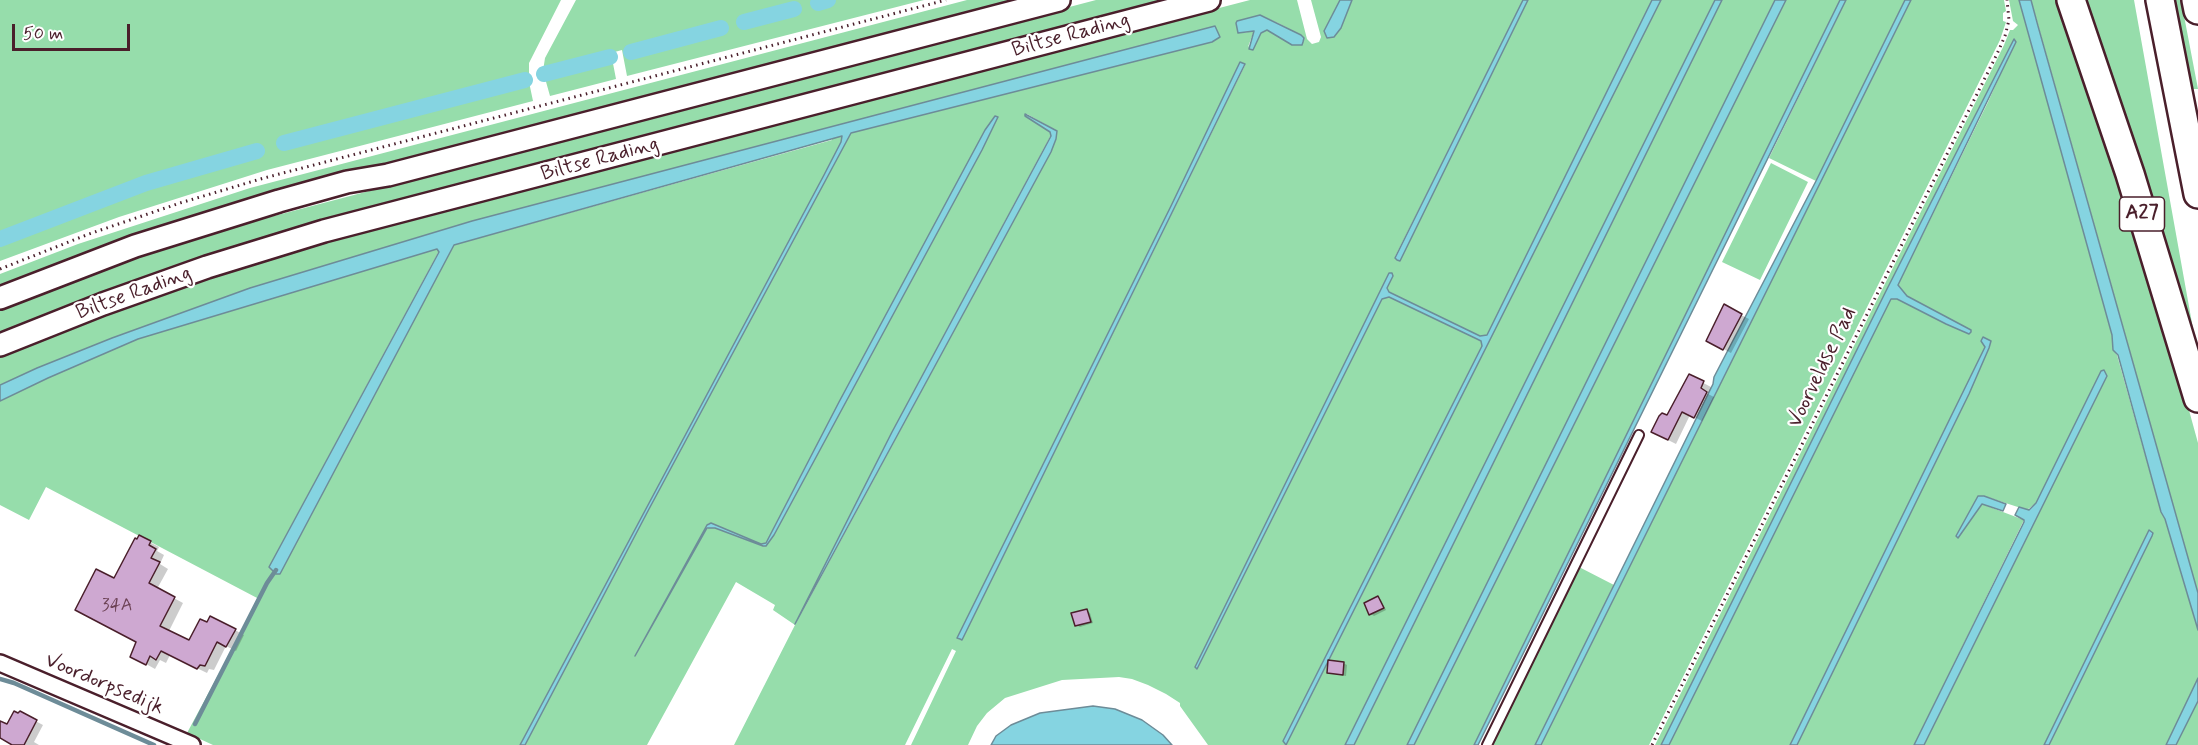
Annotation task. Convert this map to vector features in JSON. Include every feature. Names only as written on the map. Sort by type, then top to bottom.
[{"type":"highway","name":"A27","points":[[2071,0],[2130,174],[2198,398]]},
{"type":"highway","points":[[2160,0],[2198,194]]},
{"type":"highway","points":[[2196,0],[2198,10]]},
{"type":"main road","name":"Biltse Rading","points":[[0,298],[135,246],[279,201],[388,175],[1059,0]]},
{"type":"main road","name":"Biltse Rading","points":[[0,345],[186,274],[324,231],[1209,0]]},
{"type":"street","name":"Voordorpsedijk","points":[[0,663],[192,745]]},
{"type":"lane","points":[[1487,745],[1639,435]]},
{"type":"path","points":[[0,269],[99,230],[264,178],[946,0]]},
{"type":"path","name":"Voorveldse Pad","points":[[1652,745],[1997,54],[2009,20],[2007,0]]},
{"type":"green space","points":[[0,0],[561,0],[529,63],[529,82],[533,101],[267,170],[119,217],[0,261]]},
{"type":"green space","points":[[576,0],[924,0],[627,76],[622,50],[611,53],[616,79],[550,96],[543,71],[545,58]]},
{"type":"green space","points":[[967,0],[1020,0],[326,183],[0,292],[0,274],[78,244],[250,188]]},
{"type":"green space","points":[[1096,0],[1169,0],[661,133],[0,336],[0,304],[62,278],[266,214],[268,217],[274,216]]},
{"type":"green space","points":[[1250,0],[1297,0],[1307,39],[1312,44],[1319,42],[1321,37],[1311,0],[1340,0],[1324,31],[1341,28],[1352,0],[1523,0],[1395,257],[1400,261],[1528,0],[1652,0],[1487,335],[1480,336],[1389,292],[1387,288],[1389,273],[1195,667],[1197,669],[1382,299],[1389,297],[1481,341],[1482,346],[1283,741],[1286,745],[1208,745],[1180,703],[1148,685],[1119,677],[1062,680],[1005,698],[987,713],[977,726],[968,745],[911,745],[956,651],[952,649],[905,745],[734,745],[795,625],[773,610],[775,605],[736,582],[647,745],[525,745],[851,133],[996,95],[1215,26],[472,221],[250,288],[112,338],[0,385],[0,356],[66,328],[225,270]],"holes":[[[1260,15],[1301,35],[1262,31],[1248,47],[1254,31],[1242,33]],[[1240,62],[1245,65],[962,640],[958,637]],[[1027,114],[1057,131],[1051,152],[801,614],[892,432],[1051,135],[1050,132],[1025,116]],[[990,123],[982,150],[774,535],[766,546],[763,546],[715,528],[709,527],[705,531],[711,523],[761,544],[766,543]]]},
{"type":"green space","points":[[1661,0],[1715,0],[1345,745],[1286,745]]},
{"type":"green space","points":[[1722,0],[1775,0],[1407,745],[1354,745]]},
{"type":"green space","points":[[1786,0],[1840,0],[1474,745],[1414,745]]},
{"type":"green space","points":[[1846,0],[1905,0],[1816,181],[1769,158]]},
{"type":"green space","points":[[1911,0],[2004,0],[2006,11],[2003,13],[2003,21],[2006,22],[2000,40],[1649,745],[1541,745]]},
{"type":"green space","points":[[2009,0],[2019,0],[2112,335],[2113,350],[2117,355],[2161,512],[2198,630],[2198,678],[2166,745],[2049,745],[2152,536],[2153,533],[2149,530],[2044,745],[1924,745],[2107,376],[2104,370],[2101,371],[2036,503],[2027,510],[1984,496],[1958,537],[1982,504],[2024,520],[1914,745],[1797,745],[1969,394],[1991,341],[1981,341],[1985,347],[1790,745],[1669,745],[1891,299],[1897,299],[1932,317],[1971,330],[1907,296],[1898,285],[2016,40],[1887,289],[1661,745],[1655,745],[2010,30],[2018,25],[2013,21]]},
{"type":"green space","points":[[2031,0],[2059,0],[2144,260],[2187,403],[2198,443],[2198,593]]},
{"type":"green space","points":[[2075,0],[2134,0],[2197,351]]},
{"type":"green space","points":[[2175,0],[2181,0],[2198,89],[2191,89]]},
{"type":"green space","points":[[842,135],[841,142],[824,175],[520,745],[213,745],[187,733],[259,599],[46,487],[29,520],[0,505],[0,401],[138,339],[437,249],[439,251],[269,567],[275,574],[280,574],[454,245],[832,140]]},
{"type":"green space","points":[[1771,163],[1808,182],[1760,280],[1722,262]]},
{"type":"green space","points":[[1579,567],[1614,585],[1535,745],[1492,745]]},
{"type":"green space","points":[[2198,701],[2198,745],[2176,745]]},
{"type":"water","points":[[1340,0],[1352,0],[1341,28],[1334,37],[1327,38],[1324,31]]},
{"type":"water","points":[[1523,0],[1528,0],[1400,261],[1397,260],[1395,258]]},
{"type":"water","points":[[1652,0],[1661,0],[1286,745],[1283,741],[1482,346],[1481,341],[1389,297],[1382,299],[1197,669],[1195,667],[1389,273],[1393,276],[1387,288],[1389,292],[1480,336],[1487,335]]},
{"type":"water","points":[[1715,0],[1722,0],[1354,745],[1345,745]]},
{"type":"water","points":[[1775,0],[1786,0],[1414,745],[1407,745]]},
{"type":"water","points":[[1840,0],[1846,0],[1478,745],[1474,745]]},
{"type":"water","points":[[1905,0],[1911,0],[1541,745],[1535,745],[1713,384],[1714,377],[1816,181]]},
{"type":"water","points":[[2019,0],[2031,0],[2198,593],[2198,630],[2161,512],[2118,355],[2113,350],[2112,335]]},
{"type":"water","points":[[1260,15],[1301,35],[1304,38],[1302,45],[1292,45],[1267,30],[1261,33],[1253,50],[1249,49],[1254,31],[1238,33],[1236,23]]},
{"type":"water","points":[[1215,26],[1220,37],[1212,42],[851,133],[525,745],[520,745],[824,175],[842,136],[454,245],[280,574],[276,574],[269,567],[439,252],[437,249],[138,339],[0,401],[0,385],[37,368],[250,288],[472,221]]},
{"type":"water","points":[[2014,39],[2016,42],[1898,285],[1907,296],[1971,332],[1969,334],[1897,299],[1891,299],[1669,745],[1661,745],[1887,289]]},
{"type":"water","points":[[1240,62],[1245,64],[962,640],[957,638],[1171,206]]},
{"type":"water","points":[[1025,114],[1057,131],[1051,152],[795,624],[892,432],[1051,136],[1050,132]]},
{"type":"water","points":[[995,116],[998,117],[982,150],[774,535],[766,546],[763,546],[715,528],[707,528],[635,656],[707,525],[711,523],[761,544],[766,543],[839,402],[985,130]]},
{"type":"water","points":[[1983,337],[1991,341],[1969,394],[1797,745],[1790,745],[1985,347],[1981,341]]},
{"type":"water","points":[[2104,370],[2107,376],[1924,745],[1914,745],[2024,522],[2015,515],[2019,507],[2029,510],[2036,503],[2101,371]]},
{"type":"water","points":[[1978,496],[2006,504],[2003,511],[1982,504],[1958,538],[1956,536]]},
{"type":"water","points":[[2149,530],[2153,533],[2152,536],[2049,745],[2044,745]]},
{"type":"water","points":[[2198,678],[2198,701],[2176,745],[2166,745]]},
{"type":"water","points":[[1093,706],[1115,709],[1142,720],[1163,735],[1172,745],[991,745],[996,736],[1011,725],[1040,713]]},
{"type":"building","points":[[1724,304],[1742,314],[1723,350],[1706,341]]},
{"type":"building","points":[[1689,374],[1704,381],[1701,388],[1707,392],[1694,418],[1682,412],[1668,440],[1651,432],[1659,416],[1662,413],[1667,415]]},
{"type":"building","points":[[139,535],[151,541],[149,545],[156,549],[151,558],[160,562],[149,583],[175,597],[160,626],[189,640],[200,619],[207,622],[210,616],[236,629],[226,647],[217,642],[205,666],[200,665],[197,669],[161,651],[156,660],[150,656],[146,665],[130,657],[136,642],[75,610],[96,569],[114,578],[135,538],[137,539]]},
{"type":"building","points":[[1378,596],[1384,608],[1369,615],[1364,603]]},
{"type":"building","points":[[1087,609],[1091,622],[1075,626],[1071,613]]},
{"type":"building","points":[[1328,660],[1344,662],[1343,675],[1327,673]]},
{"type":"building","points":[[14,711],[18,713],[20,711],[37,720],[24,745],[12,745],[0,738],[0,721],[7,724]]},
{"type":"waterway","points":[[818,3],[828,0]]},
{"type":"waterway","points":[[744,22],[794,9]]},
{"type":"waterway","points":[[631,52],[721,28]]},
{"type":"waterway","points":[[544,74],[610,57]]},
{"type":"waterway","points":[[284,143],[525,80]]},
{"type":"waterway","points":[[0,239],[146,183],[257,151]]},
{"type":"waterway","points":[[195,724],[267,583],[276,570]]},
{"type":"waterway","points":[[0,679],[14,683],[154,745]]}]
